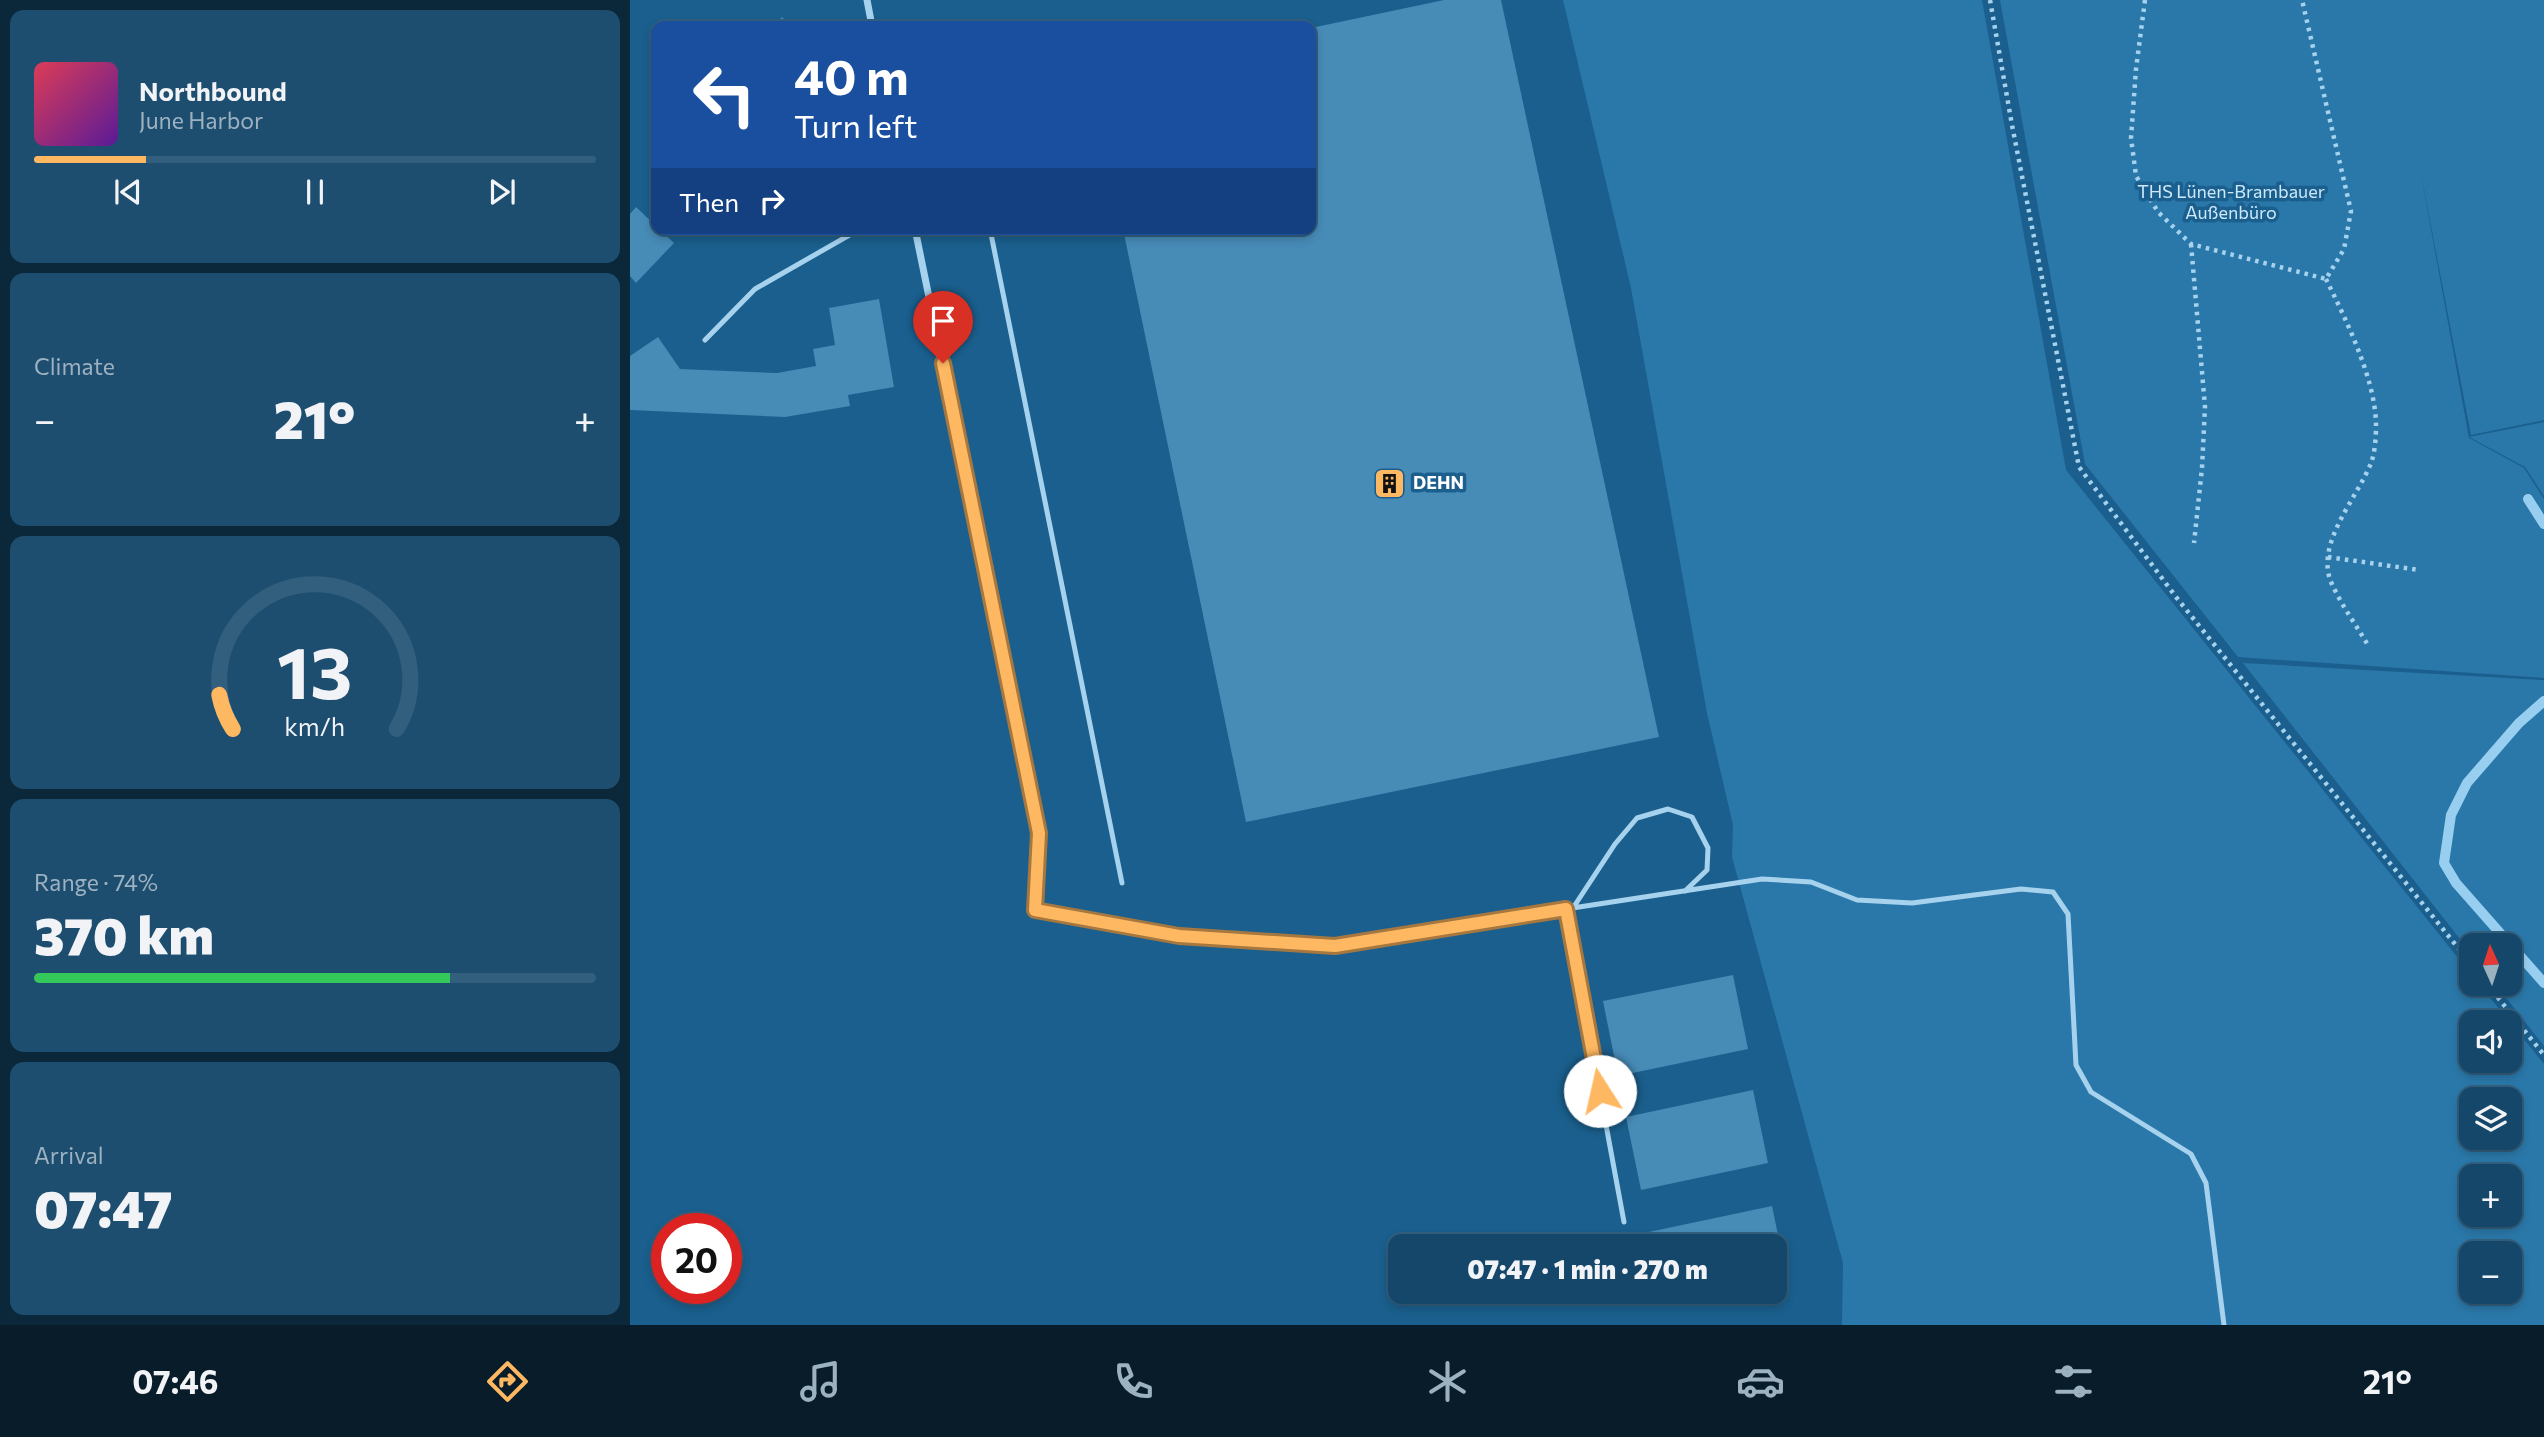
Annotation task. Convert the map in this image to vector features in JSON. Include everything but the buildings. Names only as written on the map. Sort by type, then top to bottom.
[{"type":"street","points":[[867,0],[871,21]]},
{"type":"street","points":[[916,235],[1039,833],[1035,910]]},
{"type":"lane","points":[[705,340],[755,289],[850,235]]},
{"type":"lane","points":[[991,235],[1122,883]]},
{"type":"lane","points":[[1573,908],[1615,844],[1637,818],[1668,808],[1692,817],[1708,848],[1707,870],[1685,891]]},
{"type":"lane","points":[[1035,910],[1179,936],[1335,946],[1762,879],[1811,881],[1857,900],[1912,903],[2021,888],[2053,892],[2068,914],[2076,1065],[2091,1092],[2191,1154],[2206,1183],[2224,1325]]},
{"type":"lane","points":[[1566,909],[1624,1222]]},
{"type":"path","points":[[1990,0],[2079,467],[2176,597],[2459,949]]},
{"type":"path","points":[[2145,0],[2137,57],[2131,138],[2136,176],[2158,212],[2191,244],[2326,279]]},
{"type":"path","points":[[2302,0],[2350,211],[2344,249],[2326,279]]},
{"type":"path","points":[[2191,244],[2205,407],[2194,543]]},
{"type":"path","points":[[2326,279],[2350,330],[2368,379],[2376,425],[2372,462],[2339,522],[2328,558],[2330,580],[2369,648]]},
{"type":"path","points":[[2328,558],[2419,570]]},
{"type":"path","points":[[2497,996],[2544,1055]]},
{"type":"green space","points":[[1563,0],[1982,0],[2066,470],[2459,959],[2459,996],[2489,996],[2500,1010],[2459,1010],[2459,1073],[2522,1073],[2522,1037],[2544,1064],[2544,1325],[1842,1325],[1843,1263],[1732,857],[1733,825],[1707,713],[1631,288]]},
{"type":"green space","name":"THS Lünen-Brambauer Außenbüro","points":[[2000,0],[2544,0],[2544,420],[2471,435],[2419,163],[2469,438],[2524,468],[2544,499],[2544,678],[2238,657],[2085,464]]},
{"type":"green space","points":[[2544,422],[2544,496],[2525,467],[2469,437]]},
{"type":"green space","points":[[2243,663],[2544,680],[2544,1046],[2522,1018],[2522,1010],[2516,1010],[2504,996],[2522,996],[2522,933],[2459,933],[2459,938]]},
{"type":"waterway","points":[[2528,499],[2544,524]]},
{"type":"waterway","points":[[2544,701],[2519,723],[2467,783],[2451,815],[2444,863],[2456,883],[2544,983]]},
{"type":"place","name":"DEHN","points":[[1390,483]]},
{"type":"route","points":[[943,363],[1039,833],[1035,910],[1179,936],[1335,946],[1566,909],[1600,1091]]}]
